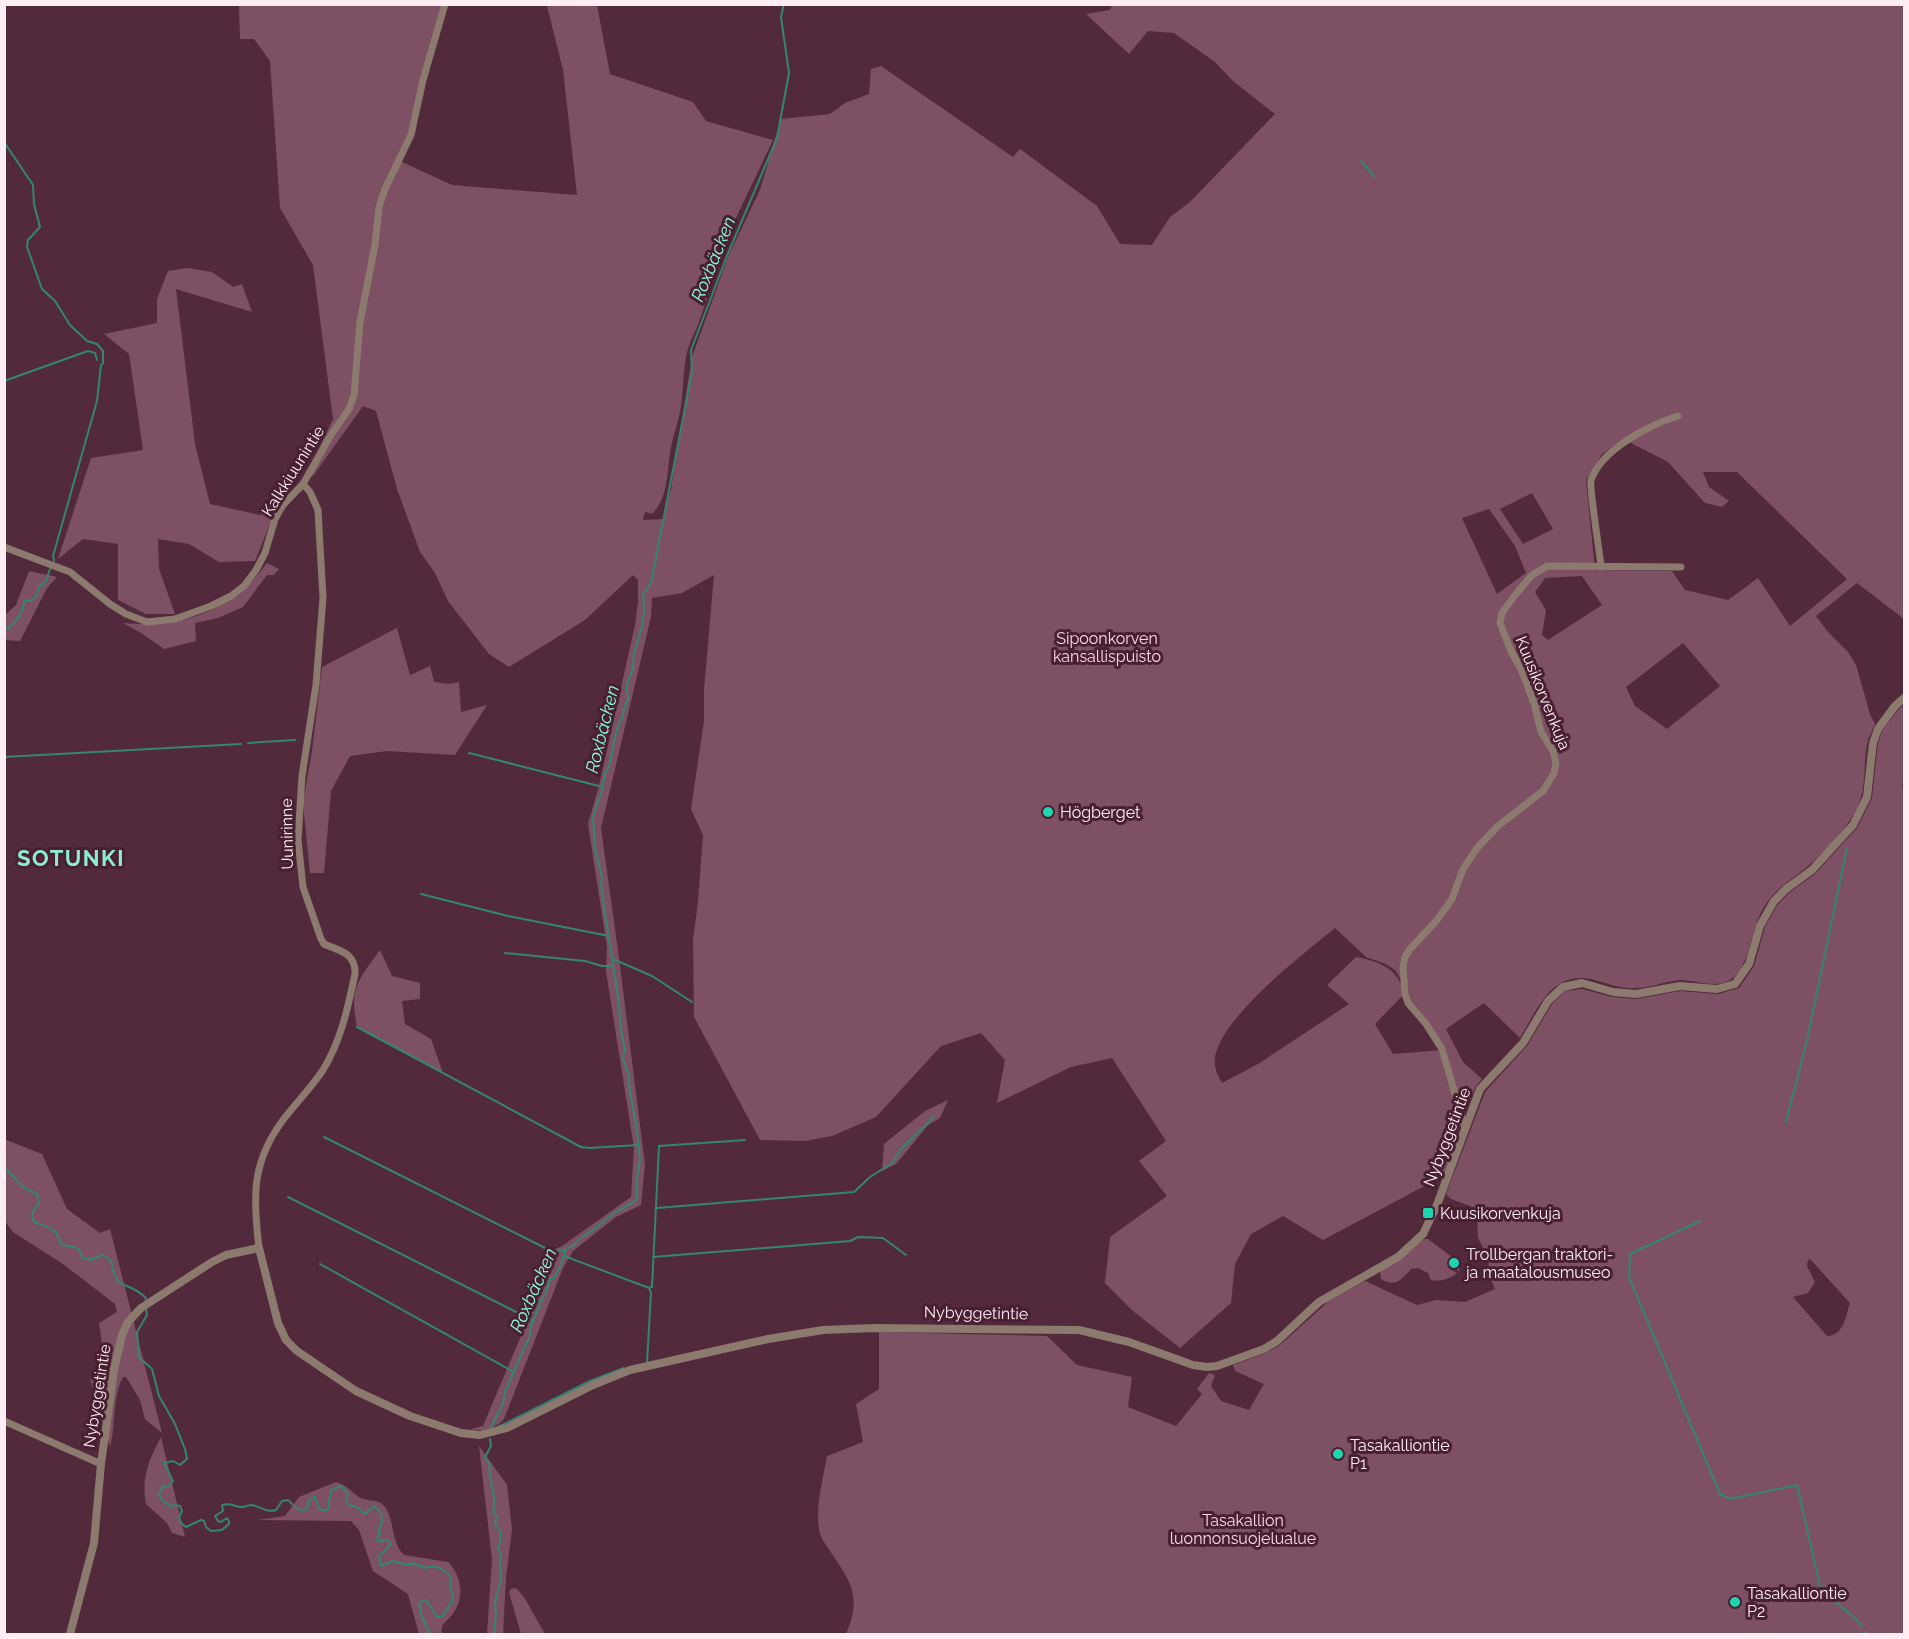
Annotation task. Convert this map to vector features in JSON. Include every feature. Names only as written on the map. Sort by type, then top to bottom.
[{"type":"street","name":"Kalkkiuunintie","points":[[4,547],[70,572],[110,604],[126,614],[147,622],[175,619],[211,606],[231,596],[244,586],[265,553],[275,519],[283,505],[303,484],[349,409],[354,395],[357,382],[360,322],[374,253],[379,207],[385,189],[411,135],[423,80],[445,4]]},
{"type":"street","points":[[1601,567],[1591,481],[1606,456],[1630,438],[1678,416]]},
{"type":"street","name":"Uunirinne","points":[[260,1248],[255,1197],[259,1169],[282,1122],[317,1077],[334,1049],[341,1032],[355,974],[351,956],[324,944],[321,939],[303,887],[299,857],[301,781],[315,685],[323,598],[318,510],[310,492],[303,484]]},
{"type":"street","name":"Kuusikorvenkuja","points":[[1465,1128],[1442,1049],[1408,1002],[1402,967],[1410,949],[1437,920],[1452,899],[1463,869],[1478,847],[1498,826],[1544,791],[1554,773],[1556,763],[1554,751],[1541,732],[1534,703],[1500,623],[1502,613],[1531,576],[1547,566],[1681,567]]},
{"type":"street","name":"Nybyggetintie","points":[[70,1635],[94,1543],[101,1464],[118,1351],[128,1322],[141,1308],[226,1256],[260,1248],[278,1323],[286,1340],[297,1351],[356,1391],[410,1416],[461,1433],[480,1435],[507,1428],[593,1385],[630,1370],[768,1339],[823,1330],[874,1328],[1079,1330],[1129,1342],[1183,1362],[1207,1367],[1217,1366],[1264,1349],[1293,1329],[1319,1302],[1398,1257],[1423,1234],[1429,1224],[1480,1089],[1523,1043],[1548,1001],[1563,987],[1582,983],[1613,992],[1636,994],[1680,986],[1717,989],[1735,984],[1749,964],[1760,926],[1774,901],[1812,870],[1853,825],[1867,797],[1873,743],[1878,729],[1895,706],[1905,698]]},
{"type":"street","points":[[4,1421],[101,1464]]},
{"type":"green space","name":"Sipoonkorven kansallispuisto","points":[[239,5],[446,5],[402,162],[452,185],[577,195],[563,70],[545,5],[597,5],[610,74],[693,102],[706,121],[773,140],[733,224],[691,340],[685,360],[682,401],[664,493],[657,508],[652,514],[645,512],[643,520],[663,519],[671,489],[692,357],[728,257],[760,190],[781,119],[830,114],[845,103],[869,94],[871,69],[881,66],[1013,157],[1020,149],[1097,206],[1120,244],[1152,245],[1170,217],[1190,202],[1275,114],[1233,81],[1215,62],[1174,33],[1148,31],[1129,54],[1086,14],[1110,10],[1112,5],[1904,5],[1904,619],[1857,583],[1816,616],[1848,652],[1856,665],[1875,724],[1868,740],[1863,791],[1857,808],[1828,847],[1768,901],[1760,915],[1742,967],[1730,980],[1712,984],[1680,980],[1630,988],[1580,978],[1568,980],[1548,994],[1520,1038],[1484,1003],[1446,1029],[1463,1062],[1482,1079],[1476,1086],[1463,1117],[1443,1049],[1409,1002],[1402,981],[1395,970],[1366,957],[1335,928],[1282,972],[1242,1011],[1227,1031],[1217,1050],[1215,1066],[1218,1075],[1222,1083],[1258,1064],[1349,1004],[1327,985],[1356,957],[1380,964],[1398,978],[1404,994],[1375,1024],[1393,1054],[1442,1050],[1461,1122],[1447,1174],[1323,1240],[1283,1216],[1251,1234],[1235,1264],[1231,1303],[1180,1348],[1133,1311],[1105,1283],[1110,1237],[1167,1196],[1139,1161],[1166,1141],[1112,1058],[1071,1067],[997,1103],[1005,1060],[981,1033],[941,1046],[876,1117],[832,1136],[805,1141],[760,1140],[694,1017],[693,940],[703,835],[691,809],[704,721],[704,690],[714,575],[682,593],[652,598],[651,617],[601,828],[645,1165],[641,1205],[616,1217],[573,1251],[563,1268],[504,1419],[488,1429],[470,1429],[483,1426],[547,1274],[551,1251],[562,1246],[631,1197],[634,1148],[606,971],[607,947],[588,824],[599,786],[635,625],[638,580],[633,575],[585,620],[509,667],[489,654],[448,601],[435,573],[420,552],[397,489],[376,411],[363,406],[313,476],[307,474],[333,419],[313,265],[280,208],[270,61],[254,39],[240,39]],"holes":[[[1623,439],[1668,462],[1705,503],[1722,507],[1729,501],[1709,487],[1703,472],[1737,472],[1847,579],[1790,626],[1758,578],[1728,600],[1685,590],[1672,571],[1595,570],[1586,480],[1602,454]],[[1532,493],[1553,529],[1523,544],[1500,509]],[[1489,509],[1515,546],[1526,573],[1497,594],[1462,518]],[[1582,576],[1602,605],[1548,640],[1542,635],[1546,610],[1535,592],[1545,578]],[[1683,643],[1720,686],[1667,729],[1635,706],[1626,687]]]},
{"type":"green space","points":[[187,268],[212,272],[233,287],[242,284],[252,312],[176,289],[195,444],[210,504],[260,515],[271,506],[273,516],[255,561],[219,562],[189,544],[158,539],[159,569],[175,614],[146,614],[118,600],[118,544],[83,539],[58,559],[91,458],[143,450],[129,354],[104,334],[157,323],[157,299],[168,271]]},
{"type":"green space","points":[[267,563],[279,569],[274,575],[267,575],[243,607],[218,618],[195,623],[196,641],[164,649],[123,623],[165,623],[203,613],[237,594]]},
{"type":"green space","points":[[29,571],[57,577],[47,588],[20,641],[5,640],[5,615],[16,605]]},
{"type":"green space","points":[[397,628],[410,675],[430,666],[434,682],[449,684],[459,682],[461,712],[487,705],[455,755],[387,751],[350,756],[331,791],[324,873],[310,873],[303,803],[322,667]]},
{"type":"green space","name":"Tasakallion luonnonsuojelualue","points":[[1904,705],[1902,787],[1904,790],[1904,1634],[846,1634],[854,1601],[850,1583],[821,1537],[818,1515],[821,1485],[827,1456],[863,1442],[856,1404],[879,1389],[879,1332],[1047,1336],[1077,1365],[1132,1377],[1128,1407],[1176,1426],[1202,1394],[1197,1389],[1209,1373],[1215,1375],[1211,1386],[1221,1401],[1249,1410],[1264,1384],[1235,1371],[1233,1365],[1264,1354],[1280,1345],[1330,1300],[1365,1281],[1417,1305],[1436,1300],[1465,1302],[1495,1289],[1488,1273],[1489,1258],[1478,1238],[1477,1216],[1470,1206],[1451,1199],[1446,1194],[1485,1092],[1527,1046],[1552,1004],[1565,991],[1582,989],[1612,997],[1636,999],[1680,991],[1718,994],[1739,988],[1754,966],[1765,927],[1778,904],[1815,874],[1857,828],[1872,798],[1878,744],[1882,731]],"holes":[[[1810,1259],[1850,1303],[1840,1329],[1837,1333],[1827,1336],[1793,1297],[1808,1293],[1815,1282],[1807,1266],[1808,1260]]]},
{"type":"green space","points":[[380,950],[392,976],[420,983],[420,999],[402,1001],[405,1024],[431,1039],[443,1073],[357,1027],[354,1003],[357,985]]},
{"type":"green space","points":[[948,1100],[940,1118],[928,1125],[896,1164],[882,1171],[884,1144],[925,1111]]},
{"type":"green space","points":[[4,1139],[42,1154],[67,1209],[100,1233],[110,1229],[162,1433],[145,1419],[140,1400],[126,1377],[123,1377],[117,1393],[110,1447],[90,1379],[100,1374],[103,1349],[99,1323],[117,1312],[115,1304],[63,1264],[13,1232],[5,1221]]},
{"type":"green space","points":[[1424,1239],[1428,1239],[1456,1260],[1460,1264],[1459,1272],[1452,1264],[1448,1268],[1457,1273],[1441,1280],[1431,1280],[1428,1273],[1418,1268],[1411,1269],[1402,1279],[1395,1282],[1386,1282],[1381,1279],[1380,1271]]},
{"type":"green space","points":[[161,1437],[185,1537],[172,1533],[167,1523],[146,1504],[145,1477]]},
{"type":"green space","points":[[479,1446],[507,1485],[512,1529],[503,1634],[487,1634],[492,1559]]},
{"type":"green space","points":[[336,1482],[346,1486],[359,1497],[376,1501],[385,1507],[397,1544],[404,1555],[448,1562],[453,1568],[459,1580],[459,1602],[443,1625],[442,1634],[419,1634],[408,1594],[373,1571],[359,1530],[351,1521],[258,1520],[285,1516],[299,1497]]},
{"type":"green space","points":[[516,1588],[524,1597],[545,1634],[521,1634],[509,1592]]},
{"type":"waterway","name":"Roxbäcken","points":[[490,1429],[503,1404],[505,1391],[530,1336],[530,1328],[546,1293],[550,1278],[554,1278],[561,1265],[566,1248],[575,1245],[612,1215],[637,1199],[640,1160],[636,1124],[628,1073],[623,1059],[625,1050],[601,885],[602,878],[595,848],[593,817],[609,766],[616,733],[628,699],[627,685],[643,618],[643,595],[651,583],[692,372],[691,350],[727,256],[777,138],[789,73],[781,17],[784,4]]},
{"type":"waterway","points":[[4,142],[33,185],[34,204],[40,227],[28,240],[27,247],[42,289],[55,301],[70,325],[87,341],[97,344],[103,351],[97,401],[53,556],[54,561]]},
{"type":"waterway","points":[[1361,161],[1375,177]]},
{"type":"waterway","points":[[4,381],[88,351],[95,353],[97,360]]},
{"type":"waterway","points":[[4,630],[18,618],[25,600],[30,601],[36,597],[39,586],[45,583],[50,569]]},
{"type":"waterway","points":[[248,743],[295,740]]},
{"type":"waterway","points":[[4,757],[241,744]]},
{"type":"waterway","points":[[469,753],[603,787]]},
{"type":"waterway","points":[[1786,1122],[1807,1040],[1847,848]]},
{"type":"waterway","points":[[421,894],[508,916],[609,936]]},
{"type":"waterway","points":[[505,953],[612,966]]},
{"type":"waterway","points":[[613,959],[652,976],[692,1002]]},
{"type":"waterway","points":[[357,1027],[581,1147],[638,1145]]},
{"type":"waterway","points":[[657,1208],[854,1192],[870,1177],[892,1163],[902,1148],[934,1115]]},
{"type":"waterway","points":[[324,1137],[553,1252],[564,1250]]},
{"type":"waterway","points":[[564,1256],[649,1288],[652,1287],[659,1146],[745,1140]]},
{"type":"waterway","points":[[4,1169],[23,1187],[37,1194],[39,1204],[33,1212],[34,1222],[55,1232],[61,1245],[79,1249],[82,1258],[91,1260],[102,1255],[111,1260],[119,1281],[138,1292],[146,1300]]},
{"type":"waterway","points":[[288,1197],[534,1321]]},
{"type":"waterway","points":[[1700,1221],[1630,1254],[1629,1277],[1720,1494],[1730,1499],[1797,1485],[1821,1590],[1857,1620],[1862,1627]]},
{"type":"waterway","points":[[653,1257],[850,1241],[858,1237],[883,1238],[906,1255]]},
{"type":"waterway","points":[[320,1264],[514,1372]]},
{"type":"waterway","points":[[647,1362],[651,1293],[649,1288]]},
{"type":"waterway","points":[[146,1309],[147,1315],[137,1332],[139,1357],[152,1369],[159,1396],[175,1424],[187,1459],[180,1465],[173,1461],[164,1463],[173,1481],[169,1486],[163,1487],[159,1494],[161,1499],[171,1507],[180,1506],[181,1523],[186,1527],[201,1520],[211,1531],[222,1530],[229,1524],[229,1521],[227,1518],[221,1522],[218,1521],[215,1516],[223,1511],[222,1505],[225,1504],[242,1507],[252,1505],[273,1511],[282,1501],[288,1500],[298,1509],[303,1510],[307,1509],[309,1500],[315,1497],[319,1509],[325,1511],[328,1509],[331,1490],[341,1486],[348,1494],[346,1500],[348,1505],[357,1507],[365,1514],[374,1506],[381,1513],[382,1522],[377,1540],[390,1542],[379,1557],[381,1566],[393,1561],[407,1565],[413,1563],[425,1568],[439,1568],[451,1577],[450,1586],[453,1599],[443,1616],[437,1617],[427,1601],[424,1600],[419,1604],[430,1634]]},
{"type":"waterway","points":[[498,1427],[590,1381],[624,1368]]},
{"type":"waterway","name":"Roxbäcken","points":[[490,1439],[491,1446],[485,1457],[490,1464],[493,1512],[497,1517],[495,1524],[500,1531],[498,1547],[501,1557],[501,1579],[495,1603],[494,1634]]},
{"type":"place","name":"Högberget","points":[[1048,812]]},
{"type":"place","name":"Kuusikorvenkuja","points":[[1428,1213]]},
{"type":"place","name":"Trollbergan traktori- ja maatalousmuseo","points":[[1454,1263]]},
{"type":"place","name":"Tasakalliontie P1","points":[[1338,1454]]},
{"type":"place","name":"Tasakalliontie P2","points":[[1735,1602]]},
{"type":"district","name":"SOTUNKI","points":[[71,858]]}]
